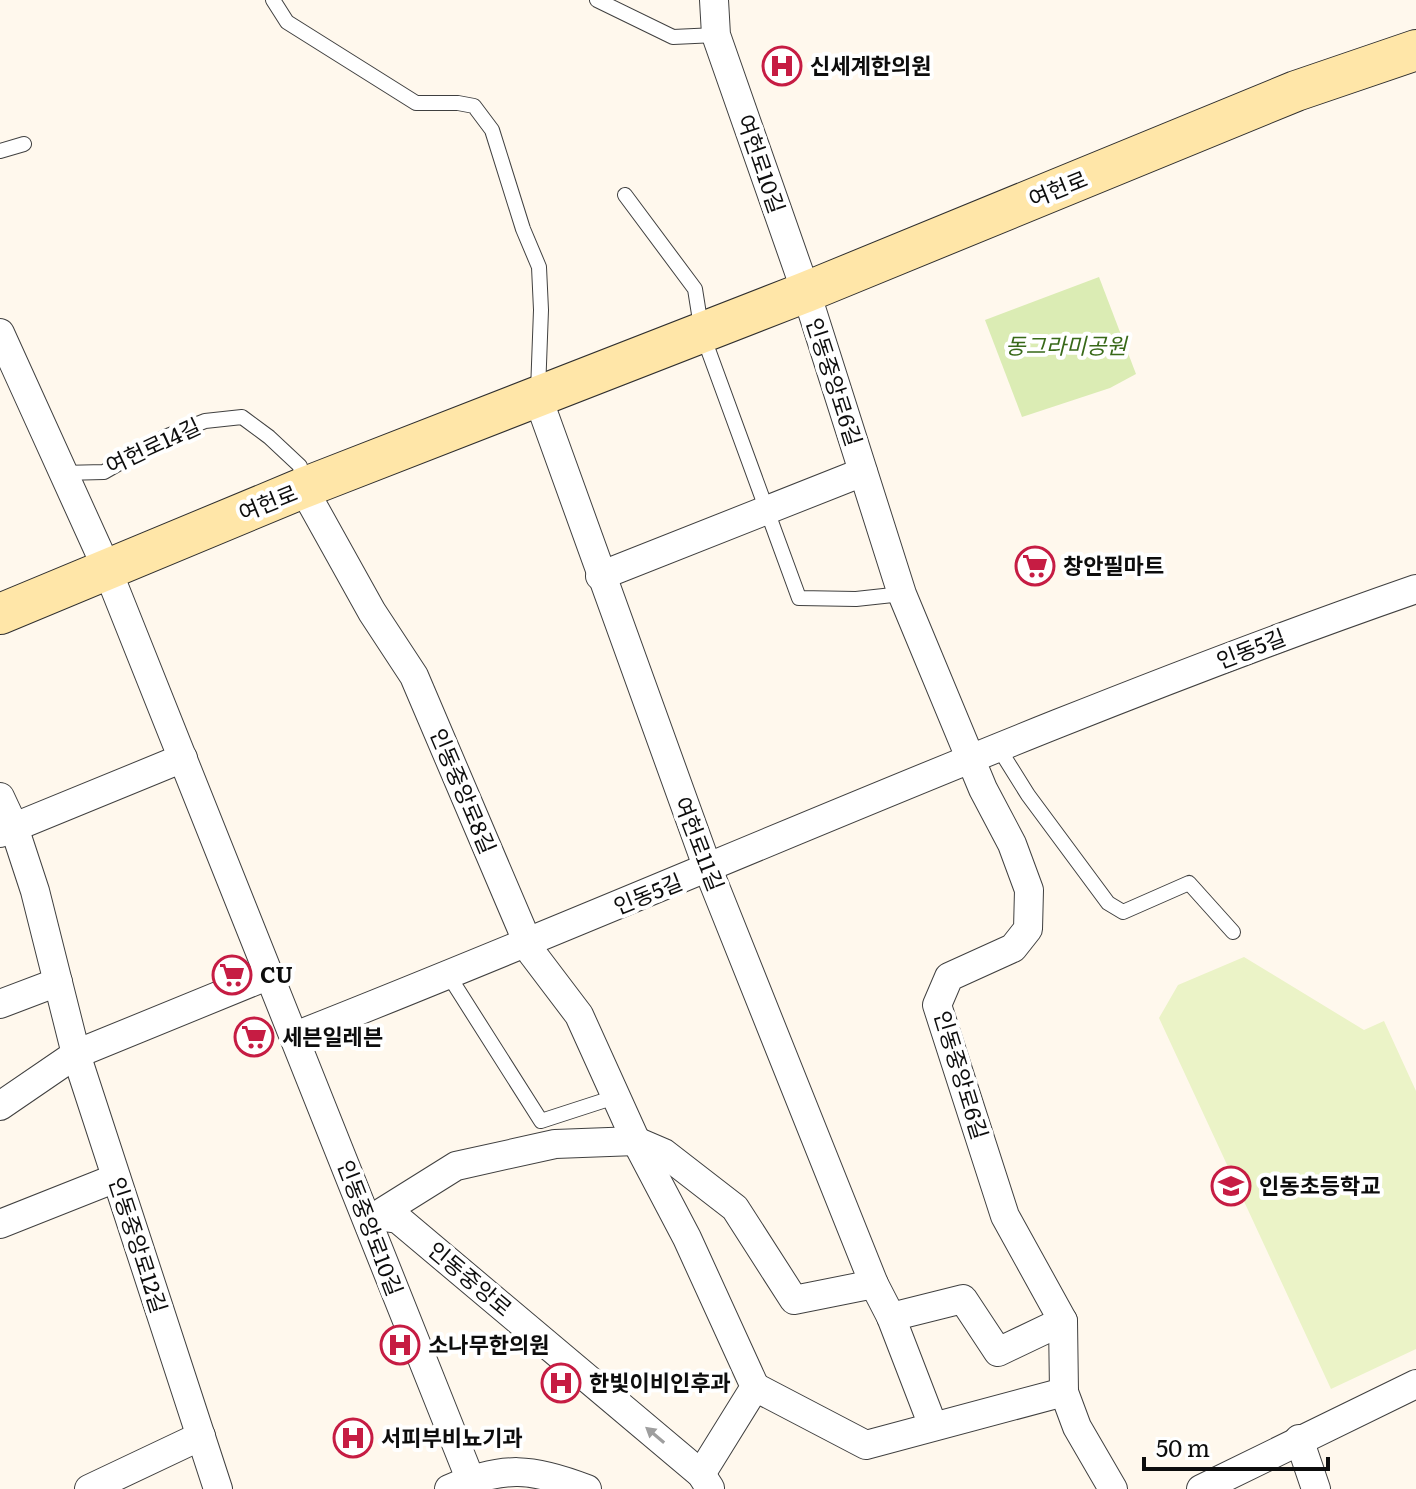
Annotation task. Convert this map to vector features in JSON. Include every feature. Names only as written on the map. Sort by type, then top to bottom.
[{"type":"street","name":"여헌로10길","points":[[714,0],[716,35],[806,292]]},
{"type":"street","name":"여헌로","points":[[0,614],[303,488],[806,292],[1296,91],[1416,50]]},
{"type":"street","name":"인동중앙로6길","points":[[806,292],[902,594],[983,789],[1012,844],[1029,890],[1028,929],[1013,948],[949,977],[937,1005],[1005,1216],[1063,1321],[1064,1392],[1077,1427],[1113,1489]]},
{"type":"street","points":[[0,333],[107,569]]},
{"type":"street","name":"여헌로11길","points":[[538,398],[708,869],[933,1426]]},
{"type":"street","name":"인동중앙로6길","points":[[600,576],[863,472]]},
{"type":"street","name":"인동중앙로8길","points":[[303,488],[372,612],[414,676],[532,953],[579,1015],[615,1097],[687,1238],[755,1387]]},
{"type":"street","name":"인동중앙로10길","points":[[107,569],[267,976],[371,1216],[460,1485]]},
{"type":"street","name":"인동5길","points":[[295,1036],[528,944],[998,747],[1416,589]]},
{"type":"street","points":[[7,830],[183,758]]},
{"type":"street","name":"인동중앙로12길","points":[[0,797],[7,830],[35,891],[76,1054],[218,1489]]},
{"type":"street","points":[[0,1106],[76,1054],[267,976]]},
{"type":"street","points":[[0,1004],[58,982]]},
{"type":"street","points":[[371,1216],[456,1166],[555,1144],[636,1141],[664,1153],[735,1208],[794,1300],[874,1284]]},
{"type":"street","points":[[0,1224],[116,1178]]},
{"type":"street","name":"인동중앙로","points":[[371,1216],[398,1219],[706,1482]]},
{"type":"street","points":[[891,1317],[963,1299],[998,1352],[1063,1321]]},
{"type":"street","points":[[1201,1489],[1416,1384]]},
{"type":"street","points":[[706,1482],[755,1387],[866,1445],[1064,1392]]},
{"type":"street","points":[[89,1489],[201,1436]]},
{"type":"street","points":[[1299,1439],[1316,1489]]},
{"type":"street","points":[[460,1485],[497,1473],[533,1471],[587,1489]]},
{"type":"lane","points":[[273,0],[287,22],[371,77],[416,103],[474,106],[492,130],[523,229],[539,267],[538,398]]},
{"type":"lane","points":[[597,0],[673,37],[716,35]]},
{"type":"lane","points":[[0,151],[24,144]]},
{"type":"lane","points":[[625,195],[695,289],[702,333],[799,598],[856,599],[902,594]]},
{"type":"lane","name":"여헌로14길","points":[[61,473],[104,472],[179,431],[205,421],[242,417],[300,466],[303,488]]},
{"type":"lane","points":[[998,747],[1028,795],[1108,903],[1123,912],[1189,883],[1233,932]]},
{"type":"lane","points":[[449,976],[541,1121],[615,1097]]},
{"type":"green space","name":"동그라미공원","points":[[1099,277],[1136,374],[1110,388],[1022,417],[985,320]]},
{"type":"green space","points":[[1244,957],[1364,1030],[1384,1021],[1416,1091],[1416,1349],[1331,1389],[1159,1018],[1178,985]]},
{"type":"place","name":"신세계한의원","points":[[782,66]]},
{"type":"place","name":"창안필마트","points":[[1035,566]]},
{"type":"place","name":"CU","points":[[232,975]]},
{"type":"place","name":"세븐일레븐","points":[[254,1037]]},
{"type":"place","name":"인동초등학교","points":[[1231,1186]]},
{"type":"place","name":"소나무한의원","points":[[400,1345]]},
{"type":"place","name":"한빛이비인후과","points":[[561,1383]]},
{"type":"place","name":"서피부비뇨기과","points":[[353,1438]]}]
